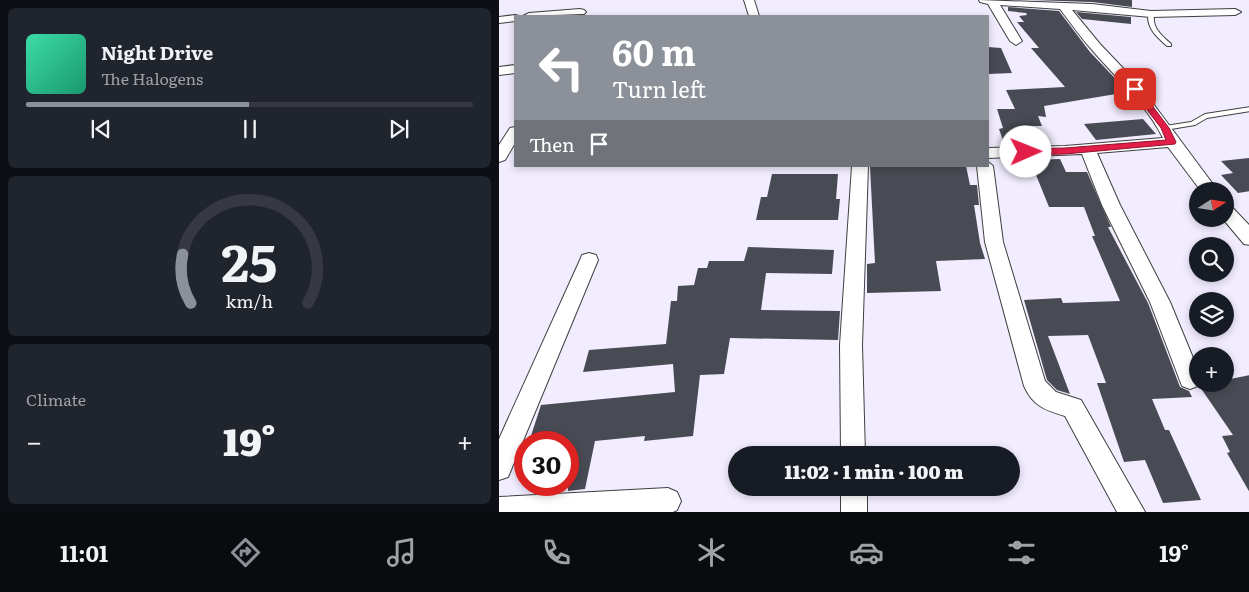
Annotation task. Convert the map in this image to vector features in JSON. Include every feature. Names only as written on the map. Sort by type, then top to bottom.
[{"type":"street","points":[[749,0],[754,15]]},
{"type":"street","points":[[988,0],[1063,6],[1079,3],[1151,14],[1242,15]]},
{"type":"street","points":[[988,0],[1016,41]]},
{"type":"street","points":[[1219,0],[1242,15]]},
{"type":"street","points":[[1063,6],[1096,47],[1135,89],[1202,182]]},
{"type":"street","points":[[536,15],[579,9]]},
{"type":"street","points":[[499,20],[514,18]]},
{"type":"street","points":[[499,71],[514,70]]},
{"type":"street","points":[[499,157],[514,133]]},
{"type":"street","points":[[989,153],[1088,149],[1172,142]]},
{"type":"street","points":[[1088,149],[1111,205],[1160,302],[1189,376]]},
{"type":"street","points":[[853,446],[851,345],[859,167]]},
{"type":"street","points":[[985,167],[994,242],[1035,386],[1049,401],[1073,407],[1132,512]]},
{"type":"street","points":[[1234,220],[1249,238]]},
{"type":"street","points":[[499,468],[589,260]]},
{"type":"street","points":[[854,496],[854,512]]},
{"type":"street","points":[[499,510],[668,501]]},
{"type":"lane","points":[[1151,14],[1149,22],[1153,30],[1169,45]]},
{"type":"lane","points":[[1165,128],[1193,124],[1205,116],[1249,109]]},
{"type":"building","points":[[1032,0],[1132,0],[1132,7],[1092,2]]},
{"type":"building","points":[[1008,7],[1059,11],[1090,52],[1128,92],[1044,106],[1046,117],[1038,116],[1042,126],[1027,126],[1034,145],[1005,146],[999,129],[1003,128],[997,109],[1015,109],[1006,90],[1065,87],[1031,48],[1039,48],[1017,22],[1024,22],[1019,16],[1027,15],[1026,13],[1008,11]]},
{"type":"building","points":[[1076,12],[1131,17],[1131,24],[1082,19]]},
{"type":"building","points":[[989,47],[1001,48],[1012,73],[989,74]]},
{"type":"building","points":[[1143,119],[1156,134],[1096,140],[1084,124]]},
{"type":"building","points":[[1250,158],[1250,191],[1238,193],[1234,189],[1234,182],[1228,182],[1221,175],[1233,173],[1221,161]]},
{"type":"building","points":[[1060,159],[1066,172],[1087,172],[1111,227],[1108,227],[1148,303],[1180,387],[1189,391],[1192,397],[1152,399],[1165,430],[1169,430],[1201,500],[1163,503],[1145,460],[1124,462],[1097,383],[1106,383],[1088,335],[1048,336],[1070,394],[1057,390],[1047,380],[1024,300],[1061,298],[1063,303],[1120,301],[1092,236],[1095,236],[1084,207],[1049,207],[1030,160]]},
{"type":"building","points":[[870,167],[966,167],[970,185],[977,185],[979,205],[974,205],[980,243],[985,259],[936,261],[941,291],[867,293],[867,264],[875,263]]},
{"type":"building","points":[[772,174],[838,174],[836,199],[840,199],[838,220],[756,220],[761,197],[767,197]]},
{"type":"building","points":[[748,247],[834,250],[832,274],[766,273],[761,310],[840,311],[838,340],[730,338],[724,374],[700,375],[693,436],[644,441],[645,436],[595,441],[585,489],[579,490],[579,431],[533,431],[541,405],[675,392],[673,364],[583,372],[589,350],[666,344],[671,301],[677,301],[678,286],[694,285],[698,268],[707,268],[709,261],[744,261]]},
{"type":"building","points":[[1250,375],[1250,493],[1227,453],[1230,452],[1222,436],[1233,435],[1203,392],[1234,392],[1234,378]]},
{"type":"route","points":[[1026,152],[1065,151],[1172,142],[1165,128],[1135,89]]}]
